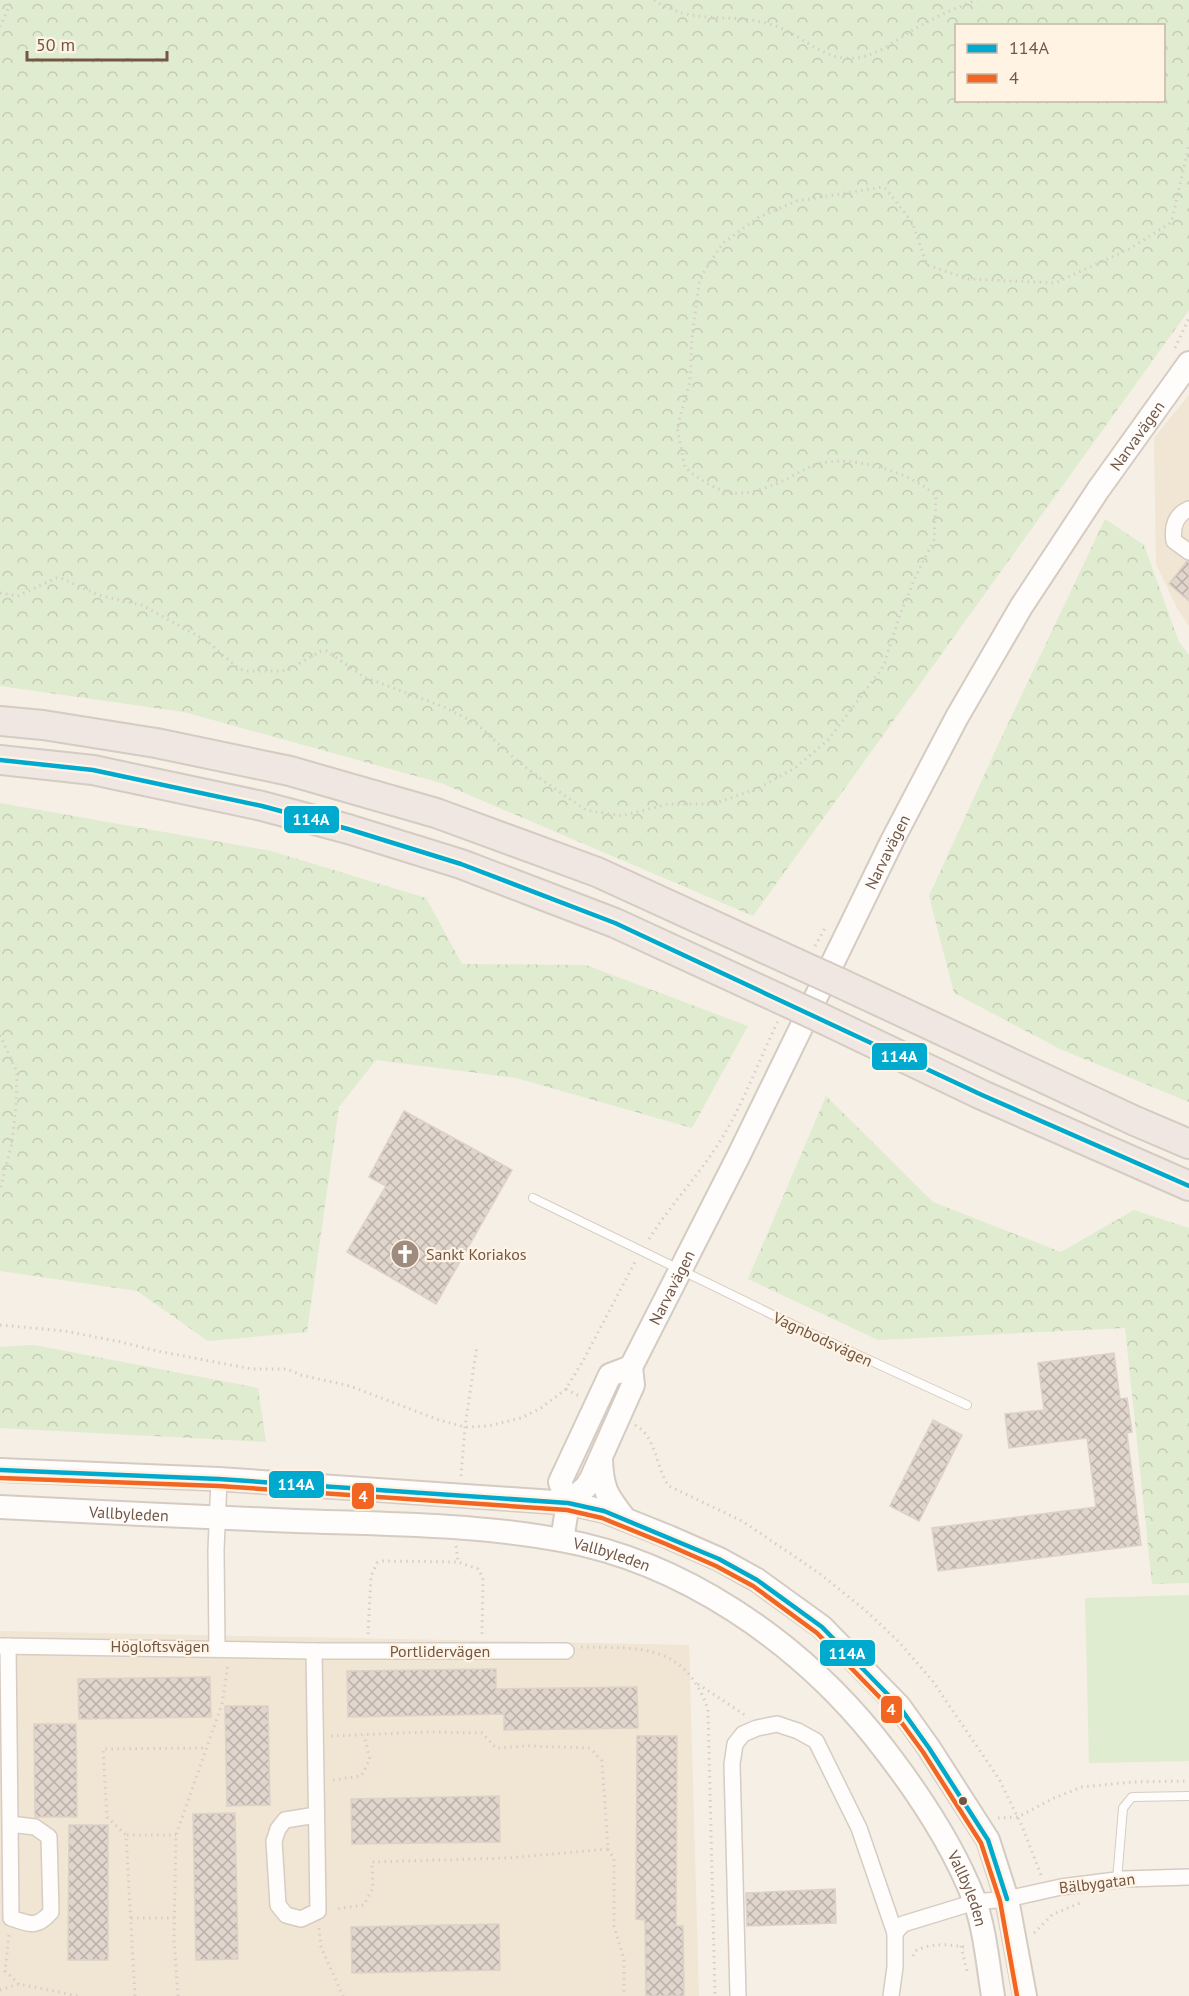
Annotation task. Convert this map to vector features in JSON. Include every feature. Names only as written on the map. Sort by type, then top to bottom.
[{"type":"highway","points":[[0,721],[43,725],[156,743],[290,771],[436,813],[597,872],[838,982],[1135,1122],[1189,1144]]},
{"type":"highway","points":[[0,760],[93,770],[262,806],[348,829],[461,864],[615,923],[982,1095],[1189,1186]]},
{"type":"main road","name":"Narvavägen","points":[[568,1503],[586,1486],[601,1460],[633,1385],[631,1367],[893,839],[957,717],[1021,607],[1098,490],[1183,353]]},
{"type":"main road","points":[[562,1540],[568,1503],[561,1482],[610,1375],[631,1367]]},
{"type":"main road","points":[[601,1460],[605,1490],[609,1499],[625,1519]]},
{"type":"main road","name":"Vallbyleden","points":[[0,1470],[219,1479],[568,1503],[604,1511],[719,1559],[757,1580],[822,1627],[899,1706],[929,1748],[988,1840],[1006,1899],[1024,1996]]},
{"type":"main road","name":"Vallbyleden","points":[[0,1507],[457,1527],[562,1540],[614,1554],[669,1575],[710,1597],[783,1645],[851,1707],[911,1786],[942,1835],[975,1902],[993,1996]]},
{"type":"street","points":[[1189,509],[1176,520],[1172,530],[1174,541],[1189,552]]},
{"type":"street","name":"Högloftsvägen","points":[[11,1918],[4,1646],[223,1648],[215,1617],[219,1479]]},
{"type":"street","name":"Portlidervägen","points":[[223,1648],[314,1651],[566,1651]]},
{"type":"street","points":[[314,1651],[318,1911],[301,1919],[286,1916],[278,1905],[274,1841],[278,1829],[285,1821],[316,1815]]},
{"type":"street","points":[[738,1996],[732,1764],[735,1744],[742,1734],[777,1724],[798,1731],[816,1742],[859,1828],[895,1933],[894,1984],[891,1996]]},
{"type":"street","points":[[10,1824],[35,1827],[50,1837],[51,1912],[42,1922],[32,1925],[11,1918]]},
{"type":"street","name":"Bälbygatan","points":[[895,1933],[903,1924],[975,1902],[1117,1880],[1189,1877]]},
{"type":"lane","name":"Vagnbodsvägen","points":[[534,1198],[808,1332],[967,1405]]},
{"type":"lane","points":[[1117,1880],[1123,1808],[1132,1797],[1189,1796]]},
{"type":"path","points":[[0,27],[12,0]]},
{"type":"path","points":[[654,0],[677,12],[692,16],[755,20],[771,24],[786,30],[822,52],[851,59],[864,57],[882,49],[926,23],[977,0]]},
{"type":"path","points":[[0,593],[18,596],[61,578],[98,594],[135,602],[207,641],[239,669],[247,671],[290,669],[321,651],[327,651],[364,677],[444,707],[477,724],[542,780],[586,810],[622,816],[631,815],[668,804],[713,804],[759,788],[795,768],[828,740],[884,665],[914,580],[934,540],[936,496],[895,472],[855,462],[817,464],[774,485],[735,494],[714,486],[685,467],[677,428],[690,381],[692,337],[699,285],[702,275],[723,243],[759,218],[797,201],[882,187],[912,222],[927,265],[969,279],[1055,284],[1129,249],[1169,225],[1189,145]]},
{"type":"path","points":[[1183,353],[1189,318]]},
{"type":"path","points":[[0,1035],[16,1072],[16,1105],[12,1143],[0,1190]]},
{"type":"path","points":[[0,1325],[65,1331],[252,1369],[287,1369],[301,1375],[350,1386],[439,1420],[465,1427],[499,1425],[541,1408],[566,1389],[641,1251],[660,1221],[710,1157]]},
{"type":"path","points":[[465,1427],[477,1346]]},
{"type":"path","points":[[368,1651],[371,1575],[376,1563],[383,1560],[458,1562]]},
{"type":"path","points":[[566,1651],[571,1647],[652,1650],[677,1663],[697,1683],[762,1727]]},
{"type":"path","points":[[178,1996],[174,1940],[176,1835],[222,1704],[228,1666],[223,1648]]},
{"type":"path","points":[[697,1683],[708,1709],[715,1996]]},
{"type":"path","points":[[315,1736],[428,1732],[482,1733],[496,1748],[527,1746],[590,1748],[602,1761],[608,1850],[614,1859],[614,1926],[624,1960],[624,1996]]},
{"type":"path","points":[[316,1781],[362,1776],[370,1759],[364,1736]]},
{"type":"path","points":[[135,1996],[126,1835],[107,1817],[104,1749],[205,1748]]},
{"type":"path","points":[[996,1818],[1018,1817],[1054,1798],[1082,1787],[1132,1782],[1189,1781]]},
{"type":"path","points":[[126,1835],[176,1835]]},
{"type":"path","points":[[343,1996],[321,1947],[318,1911],[364,1905],[373,1888],[372,1862],[508,1858],[608,1850]]},
{"type":"path","points":[[1015,1940],[1029,1938],[1053,1914],[1085,1902]]},
{"type":"path","points":[[11,1918],[5,1971],[19,1984]]},
{"type":"path","points":[[131,1918],[174,1918]]},
{"type":"path","points":[[910,1964],[915,1951],[926,1945],[943,1944],[966,1947],[984,1945]]},
{"type":"path","points":[[0,1990],[19,1984],[78,1996]]},
{"type":"shaded area","points":[[1189,395],[1189,626],[1177,608],[1156,564],[1154,438]]},
{"type":"shaded area","points":[[0,1631],[689,1645],[699,1996],[0,1996]]},
{"type":"green space","points":[[0,0],[1189,0],[1189,310],[753,916],[441,783],[184,712],[0,686]]},
{"type":"green space","points":[[1105,519],[1144,545],[1179,642],[1189,655],[1189,1102],[1060,1049],[954,993],[929,896]]},
{"type":"green space","points":[[0,803],[271,851],[426,898],[462,964],[586,965],[748,1026],[692,1128],[516,1078],[376,1060],[339,1107],[307,1332],[208,1341],[137,1291],[0,1271]]},
{"type":"green space","points":[[826,1096],[933,1202],[1061,1252],[1134,1210],[1189,1228],[1189,1583],[1152,1584],[1125,1328],[878,1340],[748,1279]]},
{"type":"green space","points":[[34,1345],[258,1388],[266,1442],[0,1428],[0,1347]]},
{"type":"green space","points":[[1189,1595],[1189,1761],[1089,1763],[1085,1598]]},
{"type":"building","points":[[1187,561],[1189,562],[1189,601],[1169,584]]},
{"type":"building","points":[[404,1111],[512,1170],[436,1304],[347,1252],[386,1186],[369,1177]]},
{"type":"building","points":[[1114,1353],[1120,1399],[1127,1398],[1132,1432],[1127,1433],[1141,1545],[938,1571],[932,1528],[1096,1507],[1087,1438],[1009,1448],[1005,1414],[1044,1410],[1038,1363]]},
{"type":"building","points":[[933,1420],[962,1435],[919,1521],[890,1506]]},
{"type":"building","points":[[496,1669],[496,1689],[637,1687],[638,1728],[504,1730],[504,1714],[348,1717],[347,1671]]},
{"type":"building","points":[[210,1677],[211,1717],[79,1719],[78,1679]]},
{"type":"building","points":[[225,1706],[268,1706],[270,1805],[227,1806]]},
{"type":"building","points":[[34,1724],[76,1724],[77,1817],[35,1817]]},
{"type":"building","points":[[637,1736],[677,1736],[676,1926],[683,1926],[684,1996],[646,1996],[645,1920],[636,1919]]},
{"type":"building","points":[[499,1796],[500,1842],[352,1844],[351,1799]]},
{"type":"building","points":[[235,1813],[238,1959],[196,1960],[193,1814]]},
{"type":"building","points":[[69,1825],[108,1825],[108,1960],[68,1960]]},
{"type":"building","points":[[835,1889],[836,1923],[747,1926],[746,1893]]},
{"type":"building","points":[[499,1924],[500,1970],[352,1973],[351,1927]]},
{"type":"transit line","name":"114A","points":[[0,760],[93,770],[262,806],[348,829],[461,864],[615,923],[982,1095],[1189,1186]]},
{"type":"transit line","name":"114A","points":[[0,1470],[219,1479],[568,1503],[604,1511],[719,1559],[757,1580],[822,1627],[899,1706],[988,1840],[1007,1899]]},
{"type":"transit line","name":"4","points":[[0,1478],[219,1486],[567,1510],[602,1518],[716,1566],[753,1586],[817,1633],[893,1711],[923,1752],[981,1843],[1000,1901],[1017,1996]]},
{"type":"place","name":"Sankt Koriakos","points":[[405,1254]]}]
